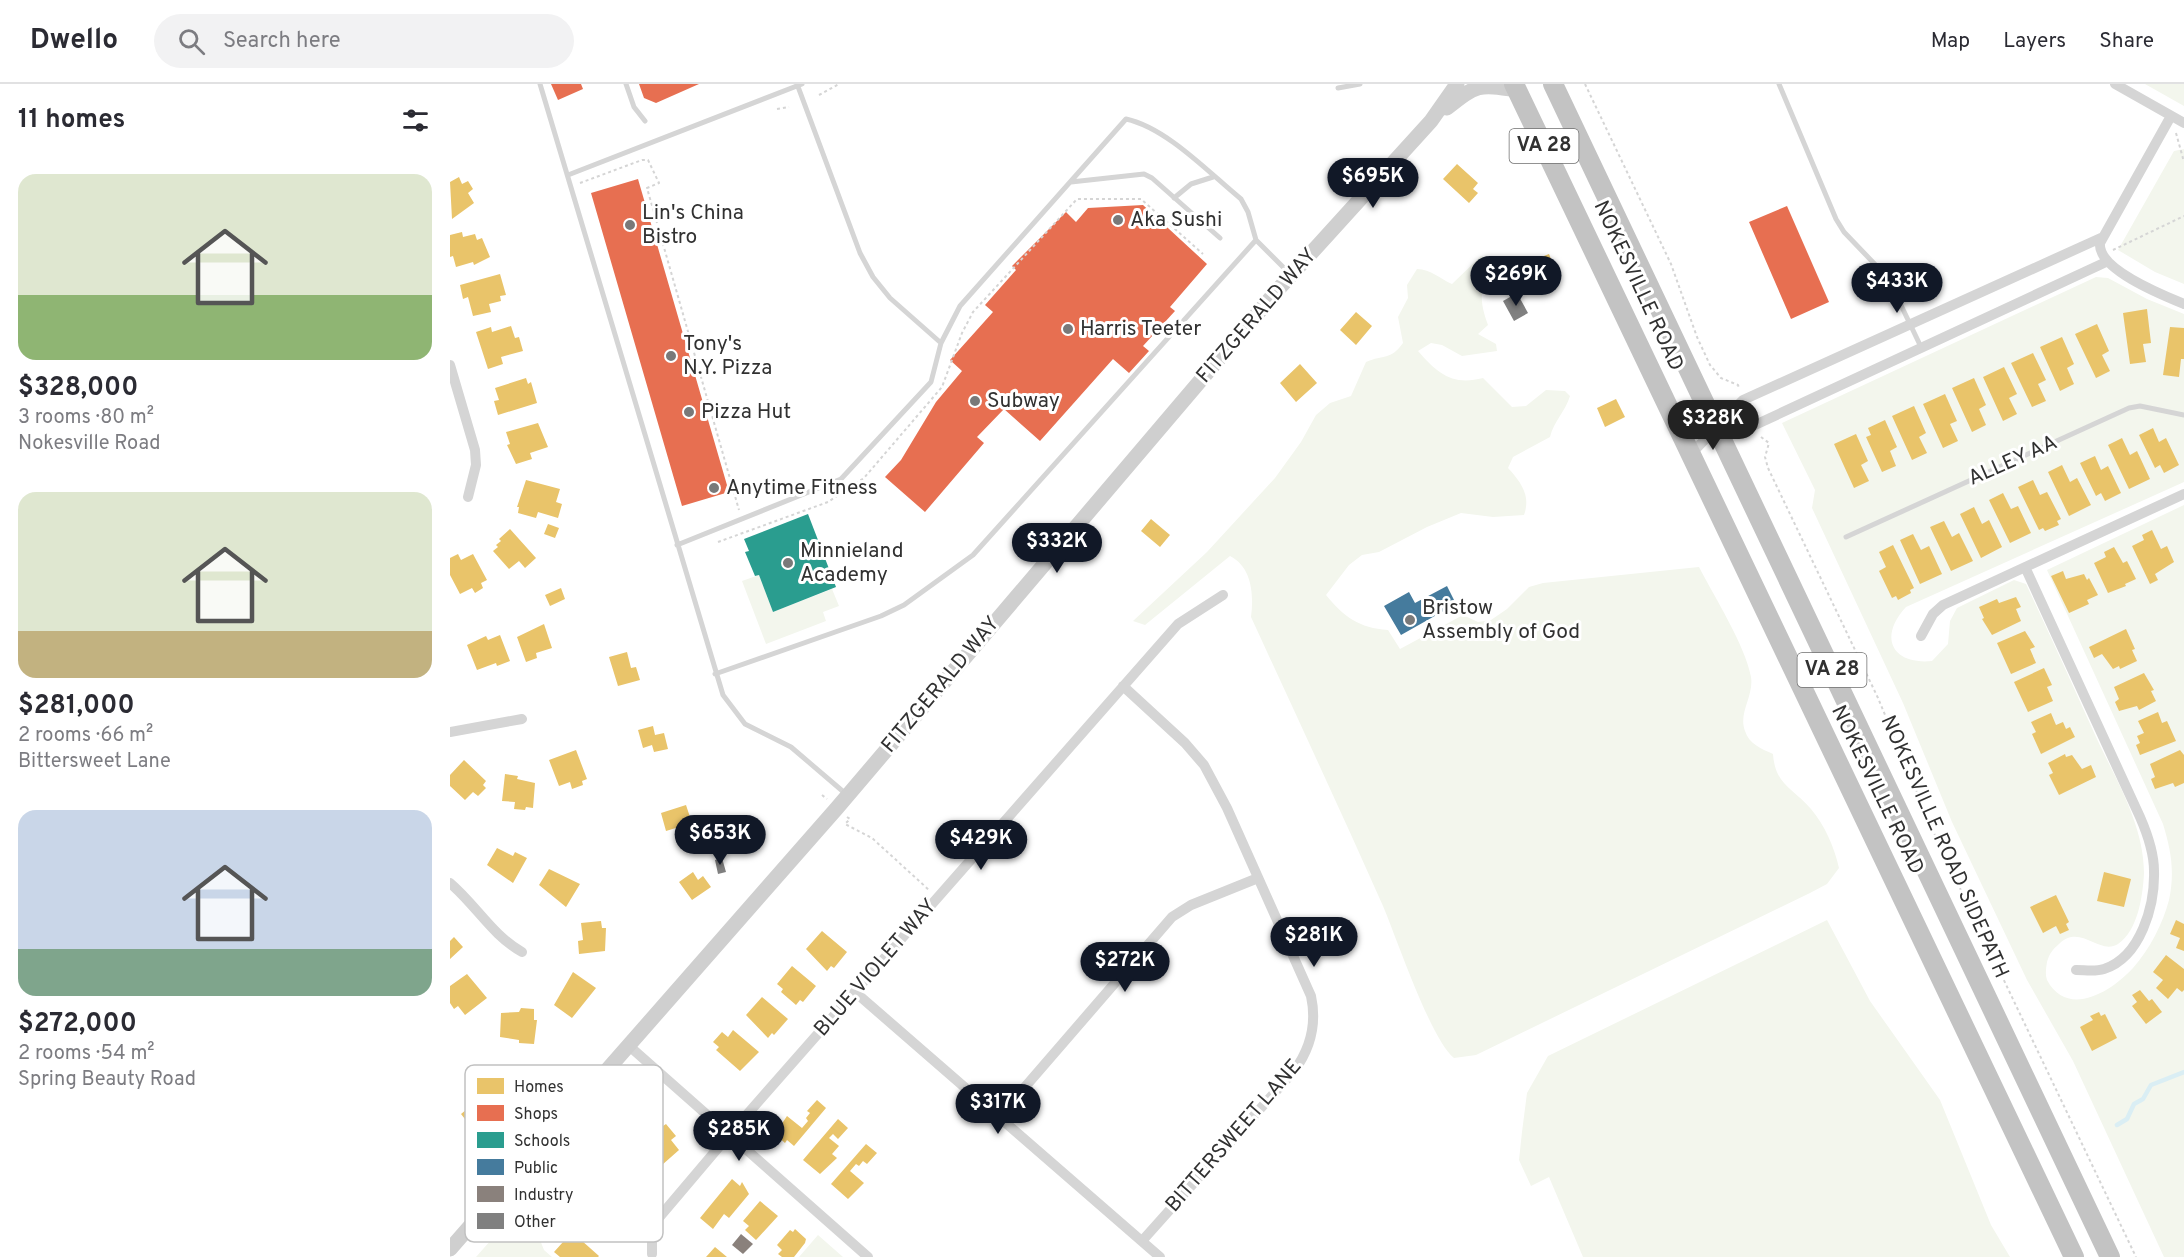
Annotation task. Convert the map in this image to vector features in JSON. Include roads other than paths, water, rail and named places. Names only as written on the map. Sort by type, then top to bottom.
[{"type":"highway","name":"NOKESVILLE ROAD","points":[[1553,84],[2110,1257]]},
{"type":"highway","name":"NOKESVILLE ROAD","points":[[1515,87],[2074,1257]]},
{"type":"street","name":"FITZGERALD WAY","points":[[611,1065],[837,808],[1291,275],[1431,121],[1457,84]]},
{"type":"street","points":[[2115,84],[2184,123]]},
{"type":"street","name":"FITZGERALD WAY","points":[[1431,121],[1468,90],[1479,86],[1515,87]]},
{"type":"street","points":[[2171,116],[2103,237],[2099,250],[2104,259],[2147,288],[2184,304]]},
{"type":"street","points":[[1690,455],[1743,400],[2103,237]]},
{"type":"street","points":[[1716,428],[1755,425],[2104,259]]},
{"type":"street","points":[[450,365],[475,450],[476,465],[468,497]]},
{"type":"street","points":[[1921,636],[1933,614],[1942,604],[2184,494]]},
{"type":"street","points":[[2025,567],[2140,816],[2147,835],[2154,869],[2148,912],[2136,943],[2114,965],[2103,970],[2076,970]]},
{"type":"street","name":"BLUE VIOLET WAY","points":[[663,1213],[1178,624],[1223,595]]},
{"type":"street","name":"BITTERSWEET LANE","points":[[1123,686],[1185,743],[1203,765],[1258,878],[1311,996],[1315,1015],[1304,1057],[1294,1071],[1142,1241]]},
{"type":"street","points":[[450,732],[522,719]]},
{"type":"street","points":[[999,1117],[1172,917],[1191,904],[1258,878]]},
{"type":"street","points":[[450,883],[467,897],[506,942],[522,952]]},
{"type":"street","points":[[855,992],[1160,1257]]},
{"type":"street","points":[[628,1046],[650,1065]]},
{"type":"street","points":[[663,1077],[868,1257]]},
{"type":"street","name":"FITZGERALD WAY","points":[[450,1249],[465,1232]]},
{"type":"street","name":"BLUE VIOLET WAY","points":[[651,1242],[652,1254]]},
{"type":"lane","points":[[540,84],[723,695],[746,724],[791,747],[847,795]]},
{"type":"lane","points":[[626,84],[634,107],[645,121]]},
{"type":"lane","points":[[1338,88],[1360,84]]},
{"type":"lane","points":[[1779,84],[1836,219],[1844,232],[1888,278],[1921,347]]},
{"type":"lane","points":[[568,175],[798,85],[860,253],[873,277],[890,298],[941,343]]},
{"type":"lane","points":[[677,545],[842,479],[931,382],[941,343],[960,306],[1126,119],[1143,123],[1162,135],[1241,199],[1248,212],[1256,240],[1291,275]]},
{"type":"lane","points":[[1071,182],[1144,174],[1220,238]]},
{"type":"lane","points":[[1174,198],[1191,184],[1213,177]]},
{"type":"lane","points":[[716,674],[881,616],[904,605],[973,555],[1256,240]]},
{"type":"lane","name":"ALLEY AA","points":[[1846,537],[2129,408],[2140,406],[2184,415]]},
{"type":"waterway","points":[[2117,1125],[2127,1119],[2134,1104],[2143,1099],[2151,1085],[2184,1072]]},
{"type":"place","name":"Aka Sushi","points":[[1118,220]]},
{"type":"place","name":"Lin's China Bistro","points":[[630,225]]},
{"type":"place","name":"Harris Teeter","points":[[1068,329]]},
{"type":"place","name":"Tony's N.Y. Pizza","points":[[671,356]]},
{"type":"place","name":"Subway","points":[[975,401]]},
{"type":"place","name":"Pizza Hut","points":[[689,412]]},
{"type":"place","name":"Anytime Fitness","points":[[714,488]]},
{"type":"place","name":"Minnieland Academy","points":[[788,563]]},
{"type":"place","name":"Bristow Assembly of God","points":[[1410,620]]}]
